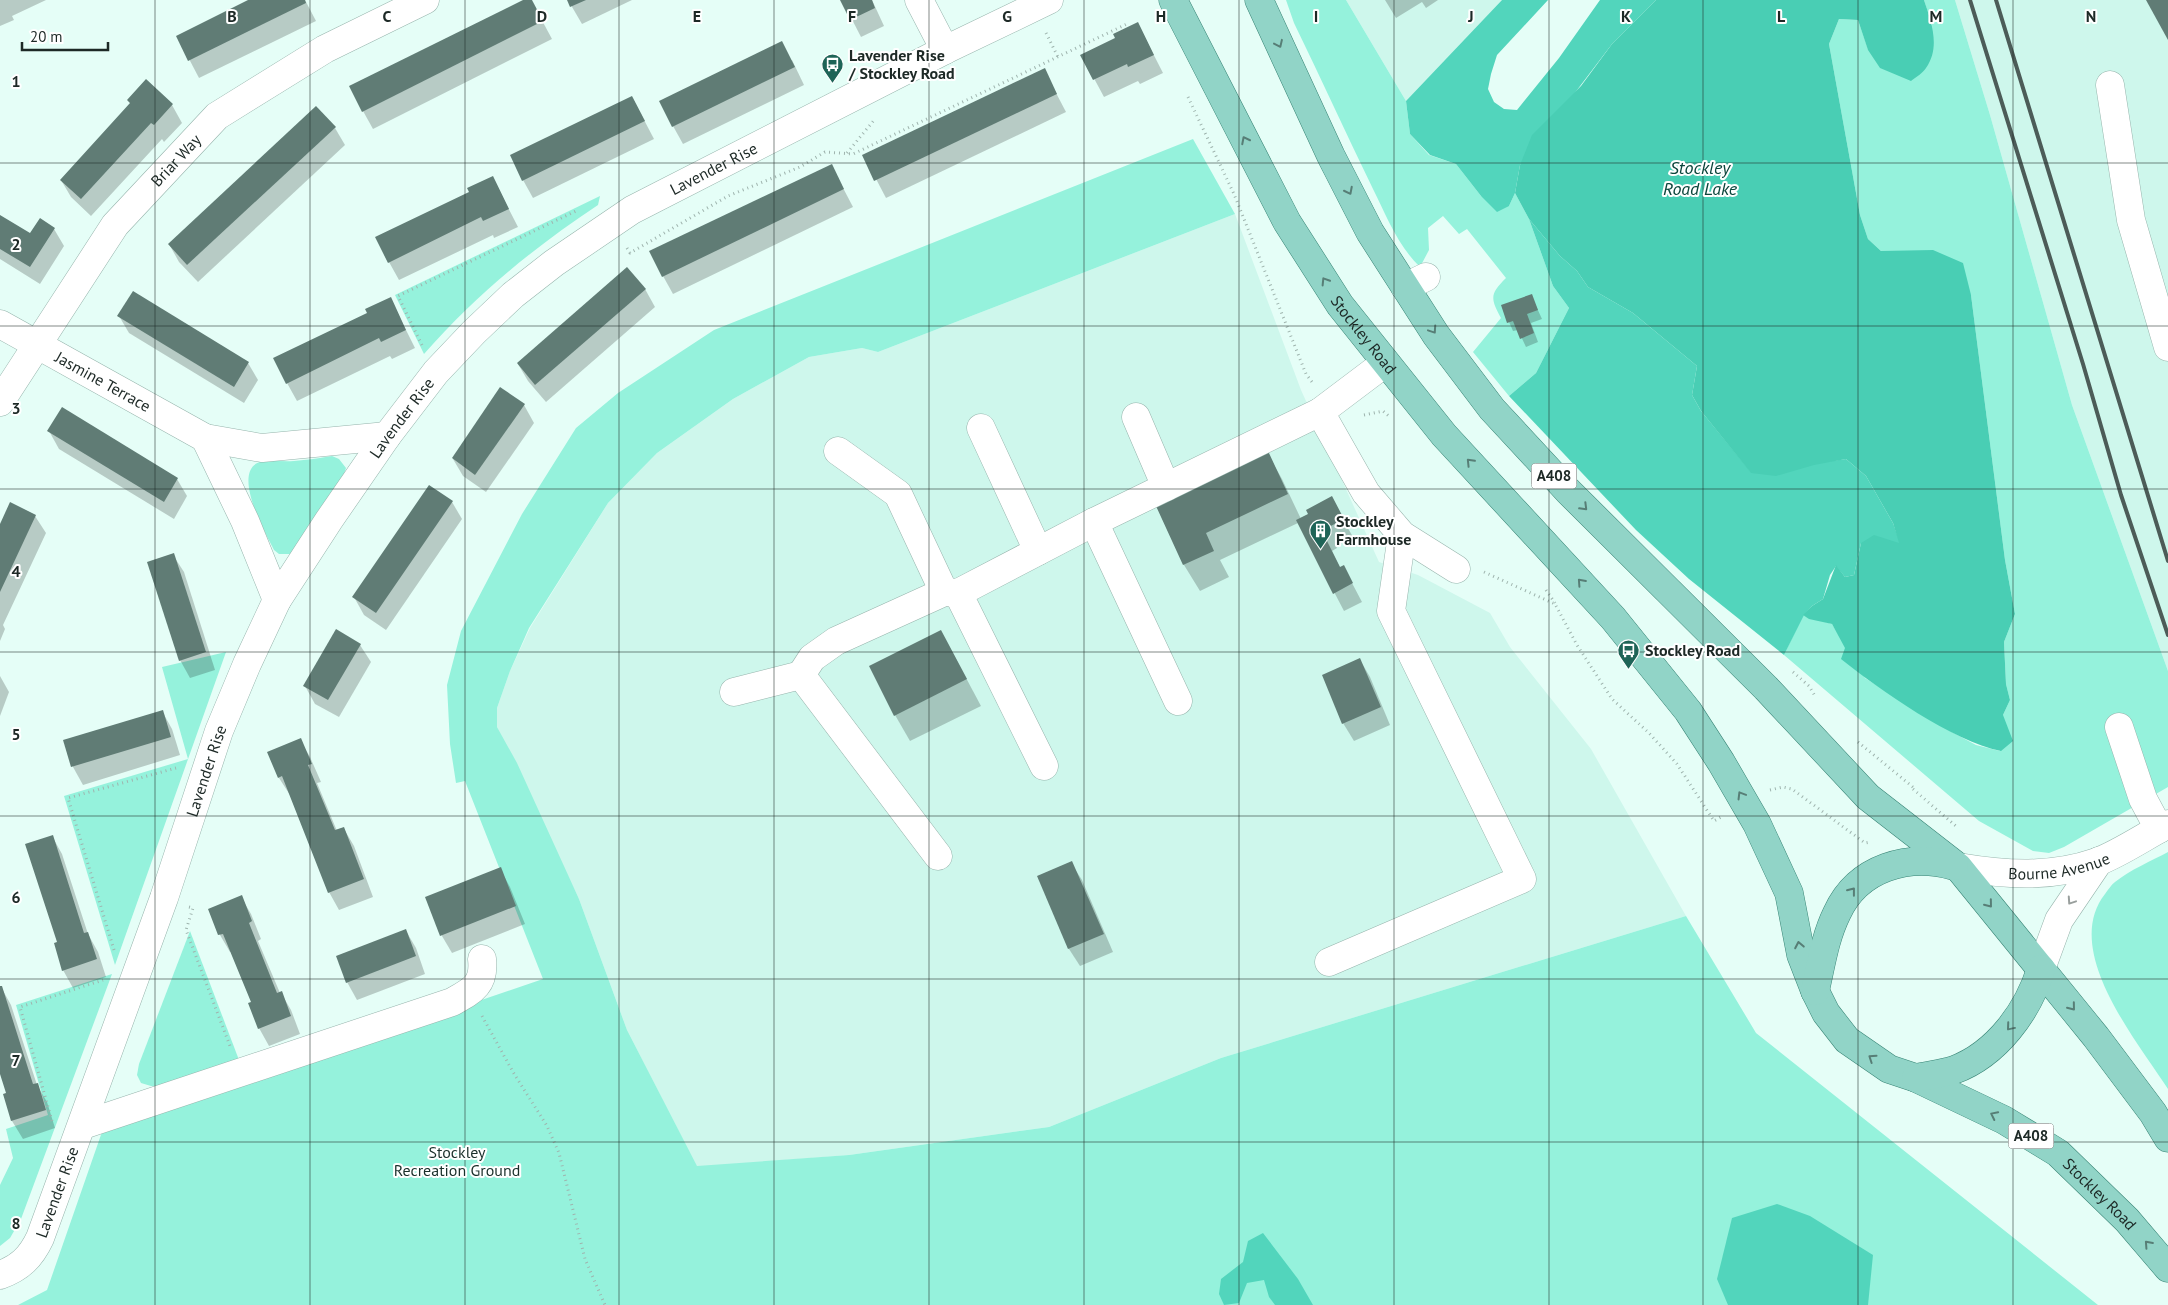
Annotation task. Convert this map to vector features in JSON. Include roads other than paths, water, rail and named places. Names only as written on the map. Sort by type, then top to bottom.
[{"type":"main road","name":"Stockley Road","points":[[1173,0],[1287,222],[1340,305],[1444,435],[1613,618],[1688,711],[1746,803],[1790,894],[1801,955],[1815,991],[1826,1013],[1847,1040],[1889,1069],[1916,1078],[2004,1120],[2058,1153],[2127,1220],[2168,1268]]},
{"type":"main road","name":"A408","points":[[1259,0],[1370,232],[1415,282],[1436,335],[1492,409],[1568,491],[1766,688],[1868,797],[1958,867],[2096,1037],[2153,1112],[2168,1138]]},
{"type":"main road","points":[[1815,991],[1829,934],[1837,911],[1856,885],[1882,867],[1900,863],[1920,860],[1938,861],[1958,867]]},
{"type":"main road","points":[[1916,1078],[1953,1070],[1987,1050],[2012,1027],[2036,985],[2041,969]]},
{"type":"street","name":"Briar Way","points":[[0,402],[115,225],[217,116],[325,49],[424,0]]},
{"type":"street","points":[[919,0],[945,50]]},
{"type":"street","name":"Lavender Rise","points":[[0,1276],[21,1266],[28,1259],[40,1238],[164,898],[219,731],[247,664],[277,600],[387,436],[436,372],[513,295],[554,263],[632,210],[945,50],[1049,0]]},
{"type":"street","points":[[2110,85],[2132,220],[2168,347]]},
{"type":"street","name":"Jasmine Terrace","points":[[0,324],[205,438],[262,448],[387,436]]},
{"type":"street","points":[[734,692],[801,675],[812,658],[836,641],[951,592],[1038,551],[1320,412],[1385,363]]},
{"type":"street","points":[[1320,412],[1366,493],[1402,534],[1456,569]]},
{"type":"street","points":[[1136,417],[1166,487]]},
{"type":"street","points":[[981,428],[1038,551]]},
{"type":"street","points":[[205,438],[245,521],[277,600]]},
{"type":"street","points":[[838,451],[898,494],[1044,766]]},
{"type":"street","points":[[1094,522],[1178,702]]},
{"type":"street","points":[[1329,962],[1522,879],[1391,611],[1402,534]]},
{"type":"street","points":[[801,675],[938,856]]},
{"type":"street","points":[[2099,861],[2164,826],[2143,799],[2119,727]]},
{"type":"street","name":"Bourne Avenue","points":[[1958,867],[1990,872],[2036,874],[2055,873],[2099,861]]},
{"type":"street","name":"Bourne Avenue","points":[[2041,969],[2059,920],[2099,861]]},
{"type":"street","points":[[82,1124],[452,1002],[470,993],[475,988],[481,976],[482,959]]},
{"type":"water","name":"Stockley Road Lake","points":[[1656,0],[1924,0],[1933,34],[1933,51],[1931,60],[1925,70],[1911,81],[1880,68],[1868,50],[1858,20],[1839,19],[1829,44],[1860,215],[1868,239],[1881,251],[1933,250],[1963,263],[1971,295],[2005,560],[2015,614],[2004,642],[2006,684],[2010,700],[2003,715],[2013,741],[2001,751],[1961,737],[1939,726],[1896,699],[1841,659],[1845,648],[1832,624],[1809,619],[1803,615],[1823,599],[1836,565],[1845,577],[1854,575],[1861,543],[1874,535],[1899,543],[1893,523],[1866,476],[1846,459],[1814,465],[1776,476],[1751,473],[1701,411],[1692,395],[1697,366],[1633,313],[1588,287],[1577,271],[1560,256],[1529,219],[1515,193],[1520,165],[1532,135],[1581,86],[1612,44]]},
{"type":"railway","points":[[1970,0],[2083,364],[2121,495],[2168,635]]},
{"type":"railway","points":[[1996,0],[2168,561]]},
{"type":"place","name":"Lavender Rise / Stockley Road","points":[[833,83]]},
{"type":"place","name":"Stockley Farmhouse","points":[[1320,549]]},
{"type":"place","name":"Stockley Road","points":[[1629,669]]},
{"type":"park label","name":"Stockley Recreation Ground","points":[[457,1161]]}]
